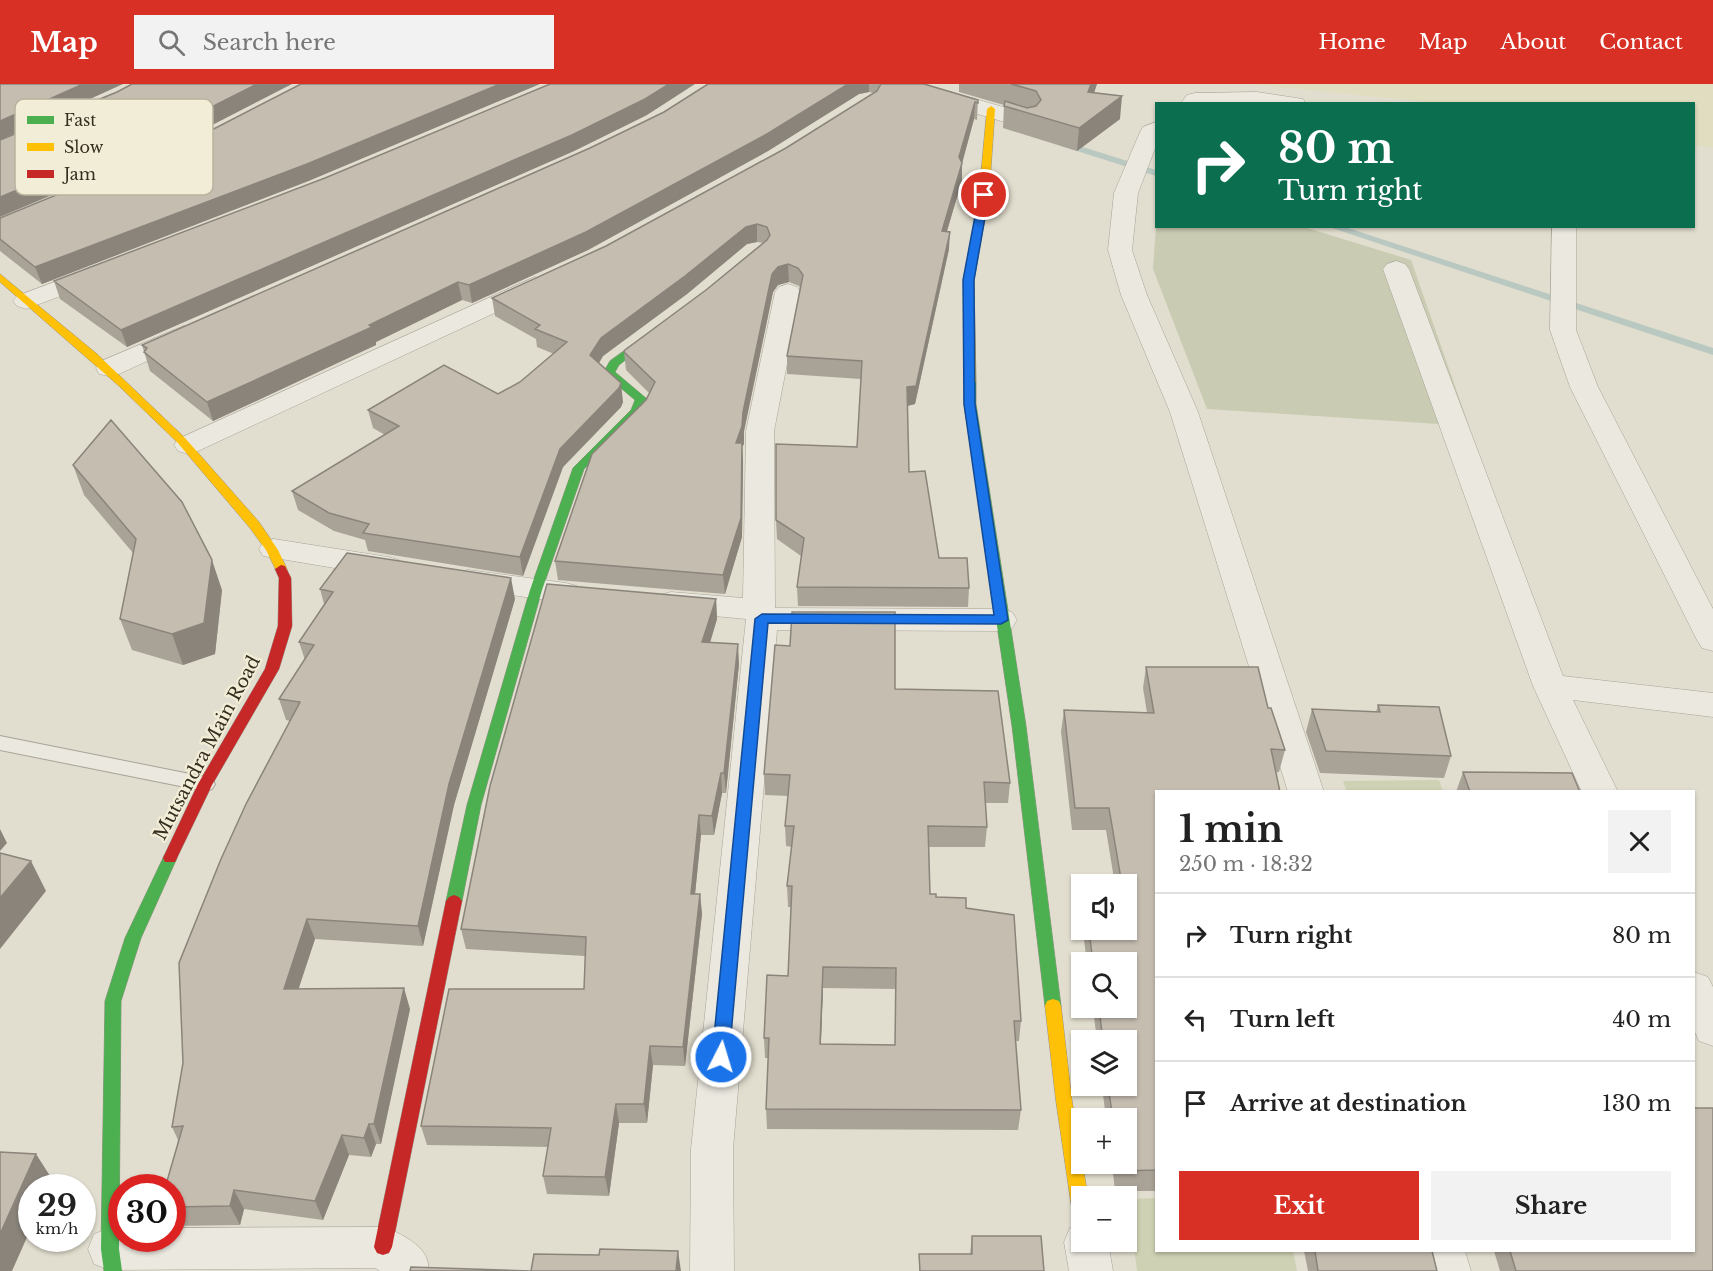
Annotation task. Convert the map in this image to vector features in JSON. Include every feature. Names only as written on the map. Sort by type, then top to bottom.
[{"type":"street","points":[[901,84],[1026,121]]},
{"type":"street","points":[[1193,102],[1195,100],[1257,99],[1280,102]]},
{"type":"street","points":[[991,109],[984,195],[969,280],[970,404],[1001,620],[1019,726],[1064,1101],[1077,1186]]},
{"type":"street","points":[[1155,130],[1151,132],[1150,156],[1126,193],[1120,250],[1134,295],[1184,412],[1305,790]]},
{"type":"street","points":[[1564,228],[1563,330],[1584,387],[1713,640]]},
{"type":"street","points":[[26,301],[113,267]]},
{"type":"street","points":[[1396,269],[1550,686],[1599,790]]},
{"type":"street","name":"Mutsandra Main Road","points":[[0,277],[109,368],[206,463],[274,549],[285,578],[285,626],[272,669],[205,784],[133,938],[113,1001],[112,1260]]},
{"type":"street","points":[[188,445],[555,277]]},
{"type":"street","points":[[712,1271],[712,1149],[760,614],[760,431],[788,292]]},
{"type":"street","points":[[112,1260],[394,1259],[474,805],[536,590],[579,468],[636,411],[641,399],[609,373],[614,363],[669,322]]},
{"type":"street","points":[[109,368],[204,325]]},
{"type":"street","points":[[274,549],[411,570]]},
{"type":"street","points":[[445,576],[536,590],[591,595]]},
{"type":"street","points":[[646,600],[760,614],[1001,620]]},
{"type":"street","points":[[1550,686],[1713,705]]},
{"type":"street","points":[[1695,990],[1713,1029]]},
{"type":"street","points":[[1088,1252],[1091,1271]]},
{"type":"street","points":[[1443,1252],[1449,1271]]},
{"type":"lane","points":[[0,743],[205,784]]},
{"type":"shaded area","points":[[1252,84],[1713,84],[1713,148],[1695,145],[1695,102],[1425,102]]},
{"type":"green space","points":[[1156,228],[1307,228],[1411,260],[1469,426],[1207,409],[1153,269]]},
{"type":"green space","points":[[1439,780],[1442,790],[1346,790],[1343,781]]},
{"type":"green space","points":[[1155,1198],[1155,1252],[1293,1252],[1297,1271],[1137,1271],[1135,1252],[1137,1252],[1137,1199]]},
{"type":"building","points":[[0,84],[83,84],[49,99],[15,99],[15,114],[0,121]]},
{"type":"building","points":[[132,84],[257,84],[213,106],[213,99],[100,99]]},
{"type":"building","points":[[301,84],[500,84],[307,164],[35,267],[0,239],[0,218],[56,195],[213,195],[213,129]]},
{"type":"building","points":[[550,84],[669,84],[645,99],[572,135],[121,330],[54,281],[325,178]]},
{"type":"building","points":[[708,84],[848,84],[767,134],[586,232],[469,285],[458,282],[369,325],[372,327],[207,402],[144,352],[147,348],[142,345],[590,148],[664,112]]},
{"type":"building","points":[[881,84],[924,84],[978,100],[978,103],[975,102],[959,157],[962,163],[942,231],[950,232],[916,386],[907,387],[909,472],[925,471],[939,558],[967,558],[969,588],[797,587],[804,538],[776,520],[776,444],[857,447],[862,361],[787,356],[803,275],[798,268],[788,264],[778,267],[772,274],[742,426],[736,443],[742,443],[741,518],[723,575],[555,561],[592,454],[646,400],[655,382],[624,352],[625,350],[706,290],[767,240],[770,235],[767,227],[757,224],[746,227],[685,276],[601,338],[590,355],[621,383],[619,388],[560,449],[520,557],[363,533],[369,524],[329,513],[292,491],[399,426],[368,410],[444,365],[498,394],[520,382],[567,342],[535,329],[540,325],[492,298],[606,246],[786,148],[877,91]]},
{"type":"building","points":[[1011,84],[1091,84],[1088,92],[1122,96],[1079,128],[1004,106],[1005,101],[1027,108],[1036,106],[1041,100],[1036,91]]},
{"type":"building","points":[[15,134],[15,191],[0,197],[0,140]]},
{"type":"building","points":[[111,420],[182,502],[212,560],[204,623],[172,634],[120,619],[136,539],[73,465]]},
{"type":"building","points":[[347,553],[511,578],[449,784],[418,926],[307,919],[284,989],[404,988],[374,1124],[369,1124],[364,1138],[342,1135],[315,1201],[234,1190],[230,1206],[186,1207],[186,1174],[169,1174],[183,1126],[172,1127],[183,1063],[179,963],[246,804],[300,702],[279,699],[314,645],[299,642],[333,592],[320,589]]},
{"type":"building","points":[[547,584],[716,599],[702,642],[738,644],[724,773],[721,773],[712,816],[699,815],[691,894],[700,894],[683,1047],[650,1046],[644,1104],[616,1104],[605,1177],[543,1176],[551,1128],[421,1126],[449,989],[584,989],[586,937],[461,929],[490,786]]},
{"type":"building","points":[[792,612],[895,612],[895,689],[998,691],[1010,783],[984,782],[987,827],[928,826],[930,894],[936,894],[936,897],[966,898],[966,908],[1014,915],[1021,1021],[1014,1021],[1021,1110],[766,1109],[769,1038],[764,1038],[767,975],[788,976],[792,886],[787,886],[794,826],[785,826],[790,775],[764,774],[775,645],[790,646]],"holes":[[[823,967],[896,968],[895,1045],[820,1044]]]},
{"type":"building","points":[[1146,667],[1258,667],[1268,708],[1271,708],[1285,750],[1271,749],[1280,790],[1155,790],[1155,1170],[1137,1171],[1137,1108],[1111,1108],[1110,1096],[1137,1096],[1137,1030],[1102,1030],[1100,1018],[1137,1018],[1137,952],[1092,952],[1090,940],[1137,940],[1137,874],[1120,874],[1109,808],[1075,808],[1064,710],[1154,713]]},
{"type":"building","points":[[1378,705],[1439,707],[1451,756],[1326,751],[1312,709],[1380,712]]},
{"type":"building","points":[[1463,772],[1572,773],[1579,790],[1469,790]]},
{"type":"building","points":[[0,853],[31,861],[0,898]]},
{"type":"building","points":[[1695,1108],[1713,1108],[1713,1271],[1516,1271],[1510,1252],[1695,1252]]},
{"type":"building","points":[[0,1152],[36,1154],[27,1174],[18,1174],[18,1194],[0,1234]]},
{"type":"building","points":[[972,1236],[1041,1236],[1044,1271],[920,1271],[919,1254],[972,1254]]},
{"type":"building","points":[[600,1249],[678,1251],[676,1271],[531,1271],[534,1254],[599,1255]]},
{"type":"building","points":[[1315,1252],[1432,1252],[1437,1271],[1318,1271]]},
{"type":"building","points":[[411,1267],[531,1271],[410,1271]]},
{"type":"waterway","points":[[1064,144],[1155,173]]},
{"type":"waterway","points":[[1337,228],[1713,352]]},
{"type":"traffic: fast","points":[[454,901],[474,805],[536,590],[579,468],[636,411],[641,399],[609,373],[614,363],[660,328]]},
{"type":"traffic: fast","points":[[970,382],[970,404],[1019,726],[1053,1006]]},
{"type":"traffic: fast","points":[[113,1271],[110,1249],[113,1001],[133,938],[170,858]]},
{"type":"traffic: slow","points":[[970,382],[969,280],[984,195],[991,109]]},
{"type":"traffic: slow","points":[[0,277],[123,383],[181,440],[255,525],[267,541],[281,569]]},
{"type":"traffic: slow","points":[[1053,1006],[1077,1186]]},
{"type":"traffic: jam","points":[[170,858],[205,784],[272,669],[285,626],[285,578],[281,569]]},
{"type":"traffic: jam","points":[[383,1247],[454,901]]},
{"type":"route","points":[[721,1057],[762,619],[1001,620],[970,404],[969,280],[984,195]]}]
